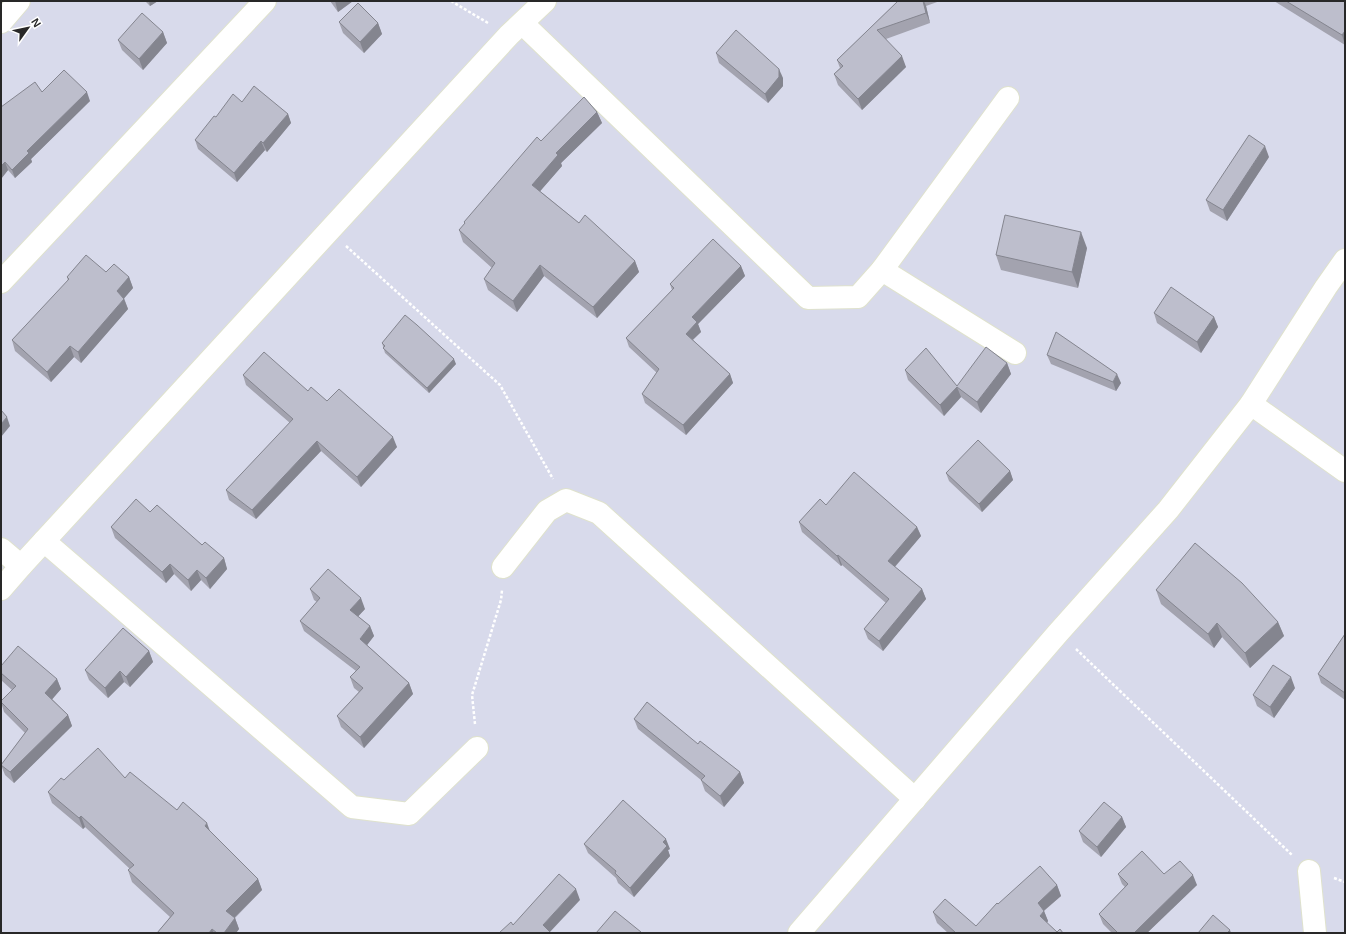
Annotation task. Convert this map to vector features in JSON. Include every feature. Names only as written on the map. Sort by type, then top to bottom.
[{"type":"street","points":[[1,22],[19,1]]},
{"type":"street","points":[[1,282],[265,1]]},
{"type":"street","points":[[1,589],[329,231],[516,29],[545,1]]},
{"type":"street","points":[[516,29],[808,298],[858,297],[882,270],[1008,98]]},
{"type":"street","points":[[799,933],[916,799],[1058,632],[1168,510],[1251,404],[1345,260]]},
{"type":"street","points":[[882,270],[1015,353]]},
{"type":"street","points":[[1251,404],[1345,471]]},
{"type":"street","points":[[503,567],[547,511],[566,500],[599,513],[916,799]]},
{"type":"street","points":[[44,541],[352,807],[409,814],[477,748]]},
{"type":"street","points":[[1,549],[21,566]]},
{"type":"street","points":[[1309,871],[1315,933]]},
{"type":"path","points":[[451,1],[516,29]]},
{"type":"path","points":[[329,231],[500,385],[566,500]]},
{"type":"path","points":[[477,748],[472,695],[501,600],[503,567]]},
{"type":"path","points":[[1058,632],[1309,871]]},
{"type":"building","points":[[898,1],[923,1],[926,13],[877,30],[902,56],[858,99],[834,74],[843,66],[837,60]]},
{"type":"building","points":[[1286,1],[1345,1],[1345,31],[1342,35]]},
{"type":"building","points":[[358,3],[378,23],[360,42],[339,22]]},
{"type":"building","points":[[142,13],[163,32],[139,59],[118,40]]},
{"type":"building","points":[[736,30],[779,69],[779,77],[765,94],[716,53]]},
{"type":"building","points":[[64,70],[87,92],[27,151],[29,153],[12,170],[5,162],[1,166],[1,107],[35,82],[42,92]]},
{"type":"building","points":[[254,86],[288,114],[263,143],[261,141],[234,173],[195,140],[214,116],[216,117],[233,94],[242,102]]},
{"type":"building","points":[[584,97],[597,112],[556,153],[558,155],[532,185],[579,223],[585,215],[635,261],[593,307],[540,265],[513,301],[484,279],[495,263],[459,230],[465,223],[464,222],[537,137],[541,141]]},
{"type":"building","points":[[1249,135],[1265,146],[1223,210],[1206,200]]},
{"type":"building","points":[[1005,215],[1081,232],[1072,272],[996,255]]},
{"type":"building","points":[[713,239],[741,266],[692,317],[697,322],[686,334],[730,374],[683,425],[642,394],[659,369],[626,338],[674,288],[670,284]]},
{"type":"building","points":[[86,255],[106,272],[114,264],[129,277],[117,291],[124,299],[78,352],[70,346],[47,372],[12,340],[69,279],[67,277]]},
{"type":"building","points":[[1171,287],[1214,317],[1197,342],[1154,313]]},
{"type":"building","points":[[405,315],[454,359],[427,388],[383,348],[385,346],[382,343]]},
{"type":"building","points":[[1056,332],[1117,374],[1113,382],[1047,355]]},
{"type":"building","points":[[986,347],[1007,363],[977,402],[957,387],[940,405],[905,370],[926,348],[957,386]]},
{"type":"building","points":[[264,352],[308,391],[311,387],[327,401],[339,389],[393,437],[357,477],[317,441],[252,510],[226,490],[293,419],[243,375]]},
{"type":"building","points":[[1,410],[7,417],[1,424]]},
{"type":"building","points":[[978,440],[1010,471],[979,504],[946,473]]},
{"type":"building","points":[[854,472],[917,527],[888,561],[922,589],[879,641],[864,629],[889,599],[799,522],[820,499],[826,505]]},
{"type":"building","points":[[136,499],[150,512],[157,505],[202,545],[205,542],[224,558],[206,578],[197,570],[188,580],[170,564],[162,572],[111,527]]},
{"type":"building","points":[[1195,543],[1242,583],[1278,622],[1245,653],[1217,623],[1208,634],[1156,590]]},
{"type":"building","points":[[328,569],[361,598],[350,610],[370,626],[360,639],[409,683],[360,737],[337,716],[363,688],[350,677],[360,667],[300,621],[320,598],[310,589]]},
{"type":"building","points":[[123,628],[149,651],[126,677],[120,671],[105,688],[85,670]]},
{"type":"building","points":[[1345,634],[1345,693],[1318,674]]},
{"type":"building","points":[[18,646],[57,679],[45,693],[68,715],[10,772],[1,765],[28,729],[1,702],[16,686],[1,673],[1,666]]},
{"type":"building","points":[[1273,665],[1291,677],[1270,707],[1253,695]]},
{"type":"building","points":[[647,702],[698,744],[700,741],[740,772],[720,796],[701,780],[705,776],[634,719]]},
{"type":"building","points":[[98,748],[125,778],[130,772],[177,810],[183,802],[207,823],[205,826],[258,879],[226,911],[235,918],[224,933],[217,933],[212,929],[209,933],[157,933],[174,913],[128,870],[134,865],[81,816],[79,818],[48,792],[61,778],[64,780]]},
{"type":"building","points":[[623,800],[666,839],[663,842],[667,846],[630,888],[615,873],[616,871],[584,844]]},
{"type":"building","points":[[1104,802],[1122,817],[1097,847],[1079,831]]},
{"type":"building","points":[[1142,851],[1164,874],[1180,861],[1193,875],[1134,933],[1118,933],[1099,914],[1128,884],[1118,874]]},
{"type":"building","points":[[1040,866],[1057,885],[1038,903],[1044,911],[1040,916],[1057,932],[1060,929],[1063,933],[956,933],[933,912],[945,899],[976,926],[997,903],[998,904]]},
{"type":"building","points":[[559,874],[576,889],[543,925],[551,933],[499,933],[511,922],[513,925]]},
{"type":"building","points":[[615,911],[641,932],[596,933]]},
{"type":"building","points":[[1213,915],[1230,930],[1227,933],[1198,933]]}]
